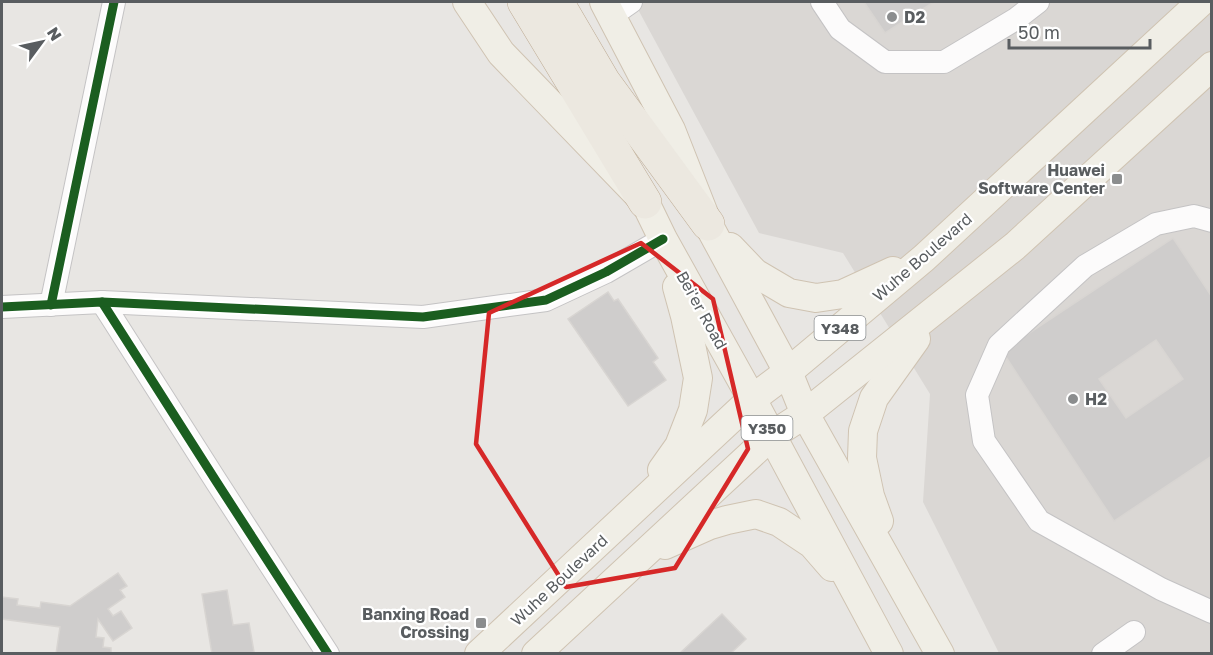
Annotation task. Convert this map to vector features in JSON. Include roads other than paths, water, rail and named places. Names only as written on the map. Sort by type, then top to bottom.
[{"type":"highway","points":[[524,2],[645,202]]},
{"type":"highway","points":[[557,2],[604,82],[708,224]]},
{"type":"main road","name":"Bei'er Road","points":[[467,2],[501,53],[645,202],[889,654]]},
{"type":"main road","name":"Wuhe Boulevard","points":[[479,654],[752,399],[788,372],[924,258],[1201,2]]},
{"type":"main road","name":"Y350","points":[[615,6],[670,130],[708,224],[788,372],[805,414],[940,654]]},
{"type":"main road","name":"Y348","points":[[536,654],[771,436],[805,414],[1015,246],[1212,66]]},
{"type":"main road","points":[[708,224],[755,273],[789,293],[816,298],[843,294],[924,258]]},
{"type":"main road","points":[[634,511],[679,446],[693,410],[698,378],[685,316],[663,239]]},
{"type":"main road","points":[[905,591],[870,496],[862,458],[863,431],[874,398],[892,370],[939,308]]},
{"type":"main road","points":[[644,554],[710,525],[756,514],[779,522],[812,544],[861,601]]},
{"type":"street","points":[[51,304],[114,2]]},
{"type":"street","points":[[822,2],[840,28],[885,62],[944,62],[1016,19],[1038,2]]},
{"type":"street","points":[[1212,221],[1194,216],[1156,224],[1085,266],[999,345],[977,394],[984,441],[1040,521],[1161,589],[1212,612]]},
{"type":"street","points":[[2,307],[102,302],[423,317],[546,300],[606,272],[663,239]]},
{"type":"street","points":[[102,302],[328,654]]},
{"type":"street","points":[[1103,654],[1134,632]]},
{"type":"place","name":"D2","points":[[892,17]]},
{"type":"place","name":"Huawei Software Center","points":[[1117,179]]},
{"type":"place","name":"H2","points":[[1073,399]]},
{"type":"place","name":"Banxing Road Crossing","points":[[481,623]]}]
